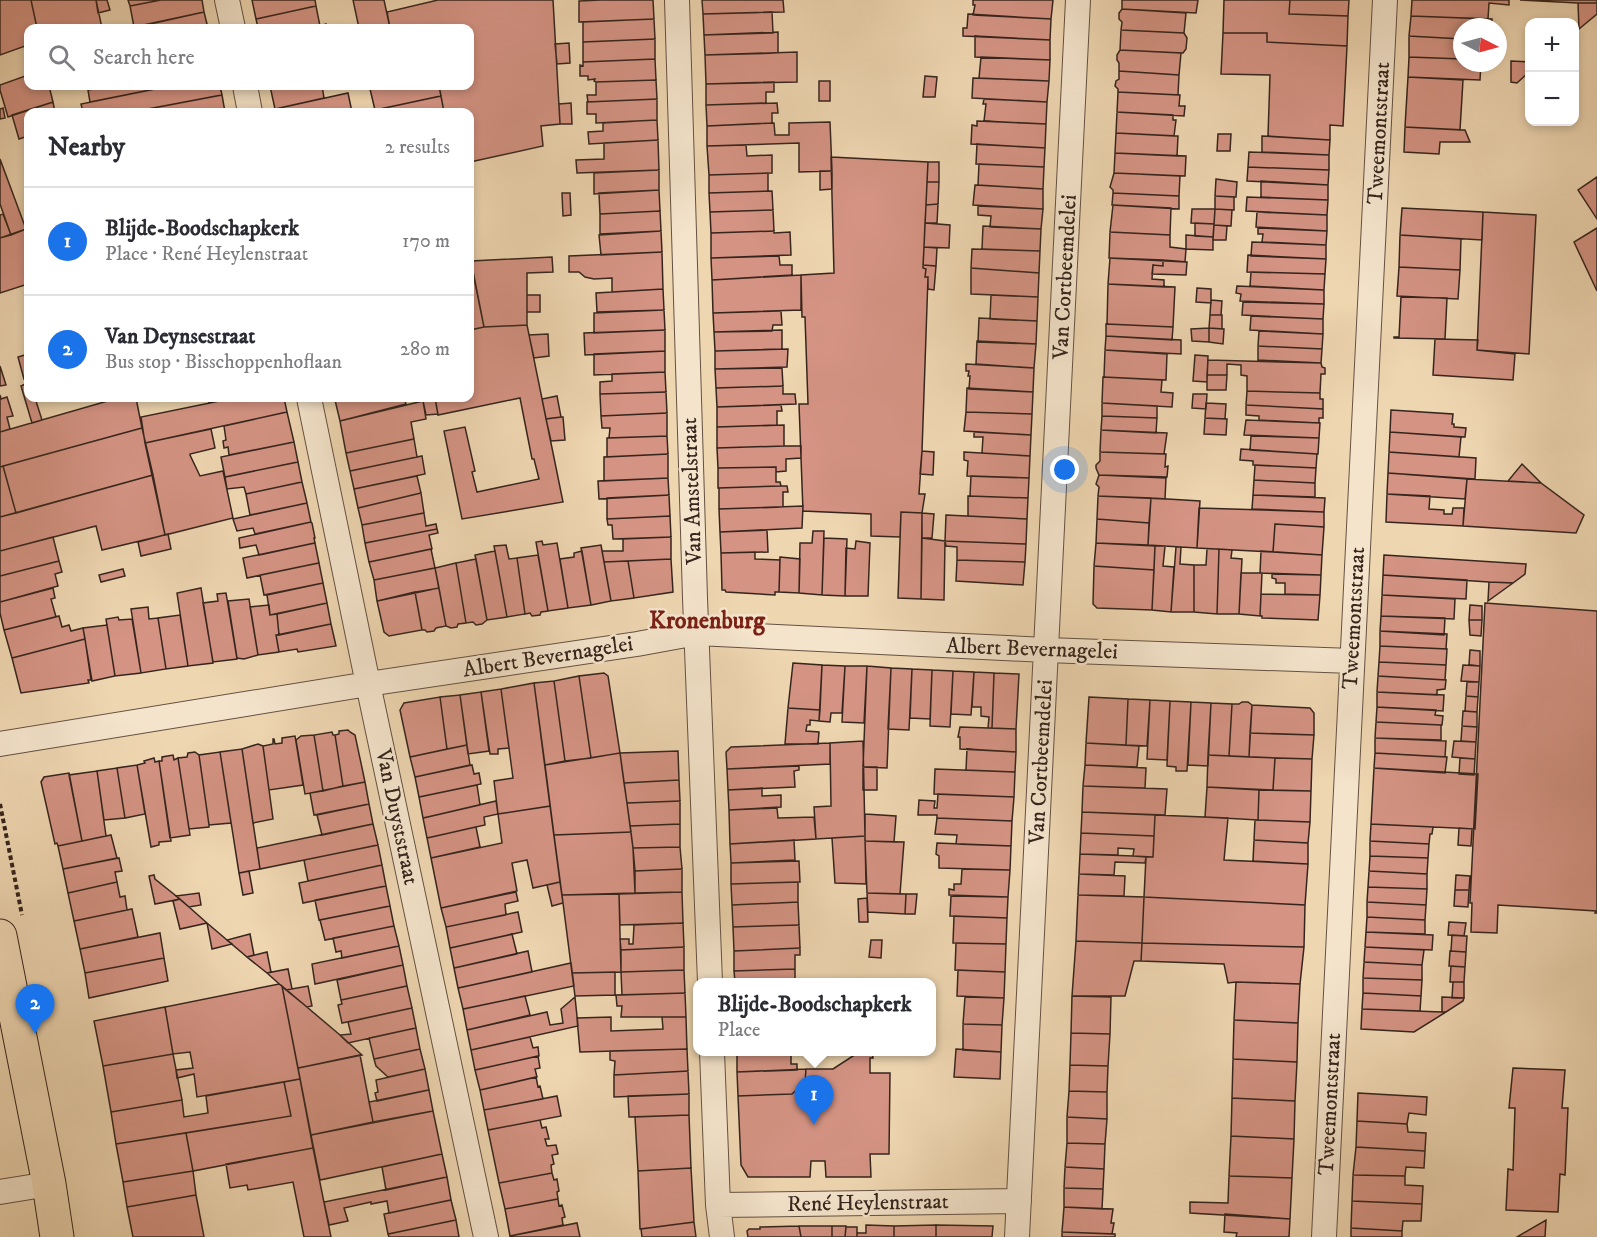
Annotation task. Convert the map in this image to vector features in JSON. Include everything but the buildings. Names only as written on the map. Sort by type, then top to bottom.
[{"type":"main road","points":[[0,936],[49,1184],[57,1237]]},
{"type":"street","points":[[227,0],[232,24]]},
{"type":"street","name":"Van Amstelstraat","points":[[677,0],[710,978]]},
{"type":"street","name":"Van Cortbeemdelei","points":[[1017,1237],[1078,0]]},
{"type":"street","name":"Tweemontstraat","points":[[1324,1237],[1385,0]]},
{"type":"street","points":[[245,90],[249,108]]},
{"type":"street","name":"Van Duyststraat","points":[[310,402],[486,1237]]},
{"type":"street","name":"Albert Bevernagelei","points":[[0,744],[697,633],[1046,650],[1352,661]]},
{"type":"street","points":[[712,1056],[718,1205],[722,1237]]},
{"type":"street","points":[[0,1192],[49,1184]]},
{"type":"street","name":"René Heylenstraat","points":[[718,1205],[1018,1201]]},
{"type":"place","name":"Van Deynsestraat","points":[[35,1034]]},
{"type":"place","name":"Blijde-Boodschapkerk","points":[[814,1125]]},
{"type":"district","name":"Kronenburg","points":[[707,621]]}]
